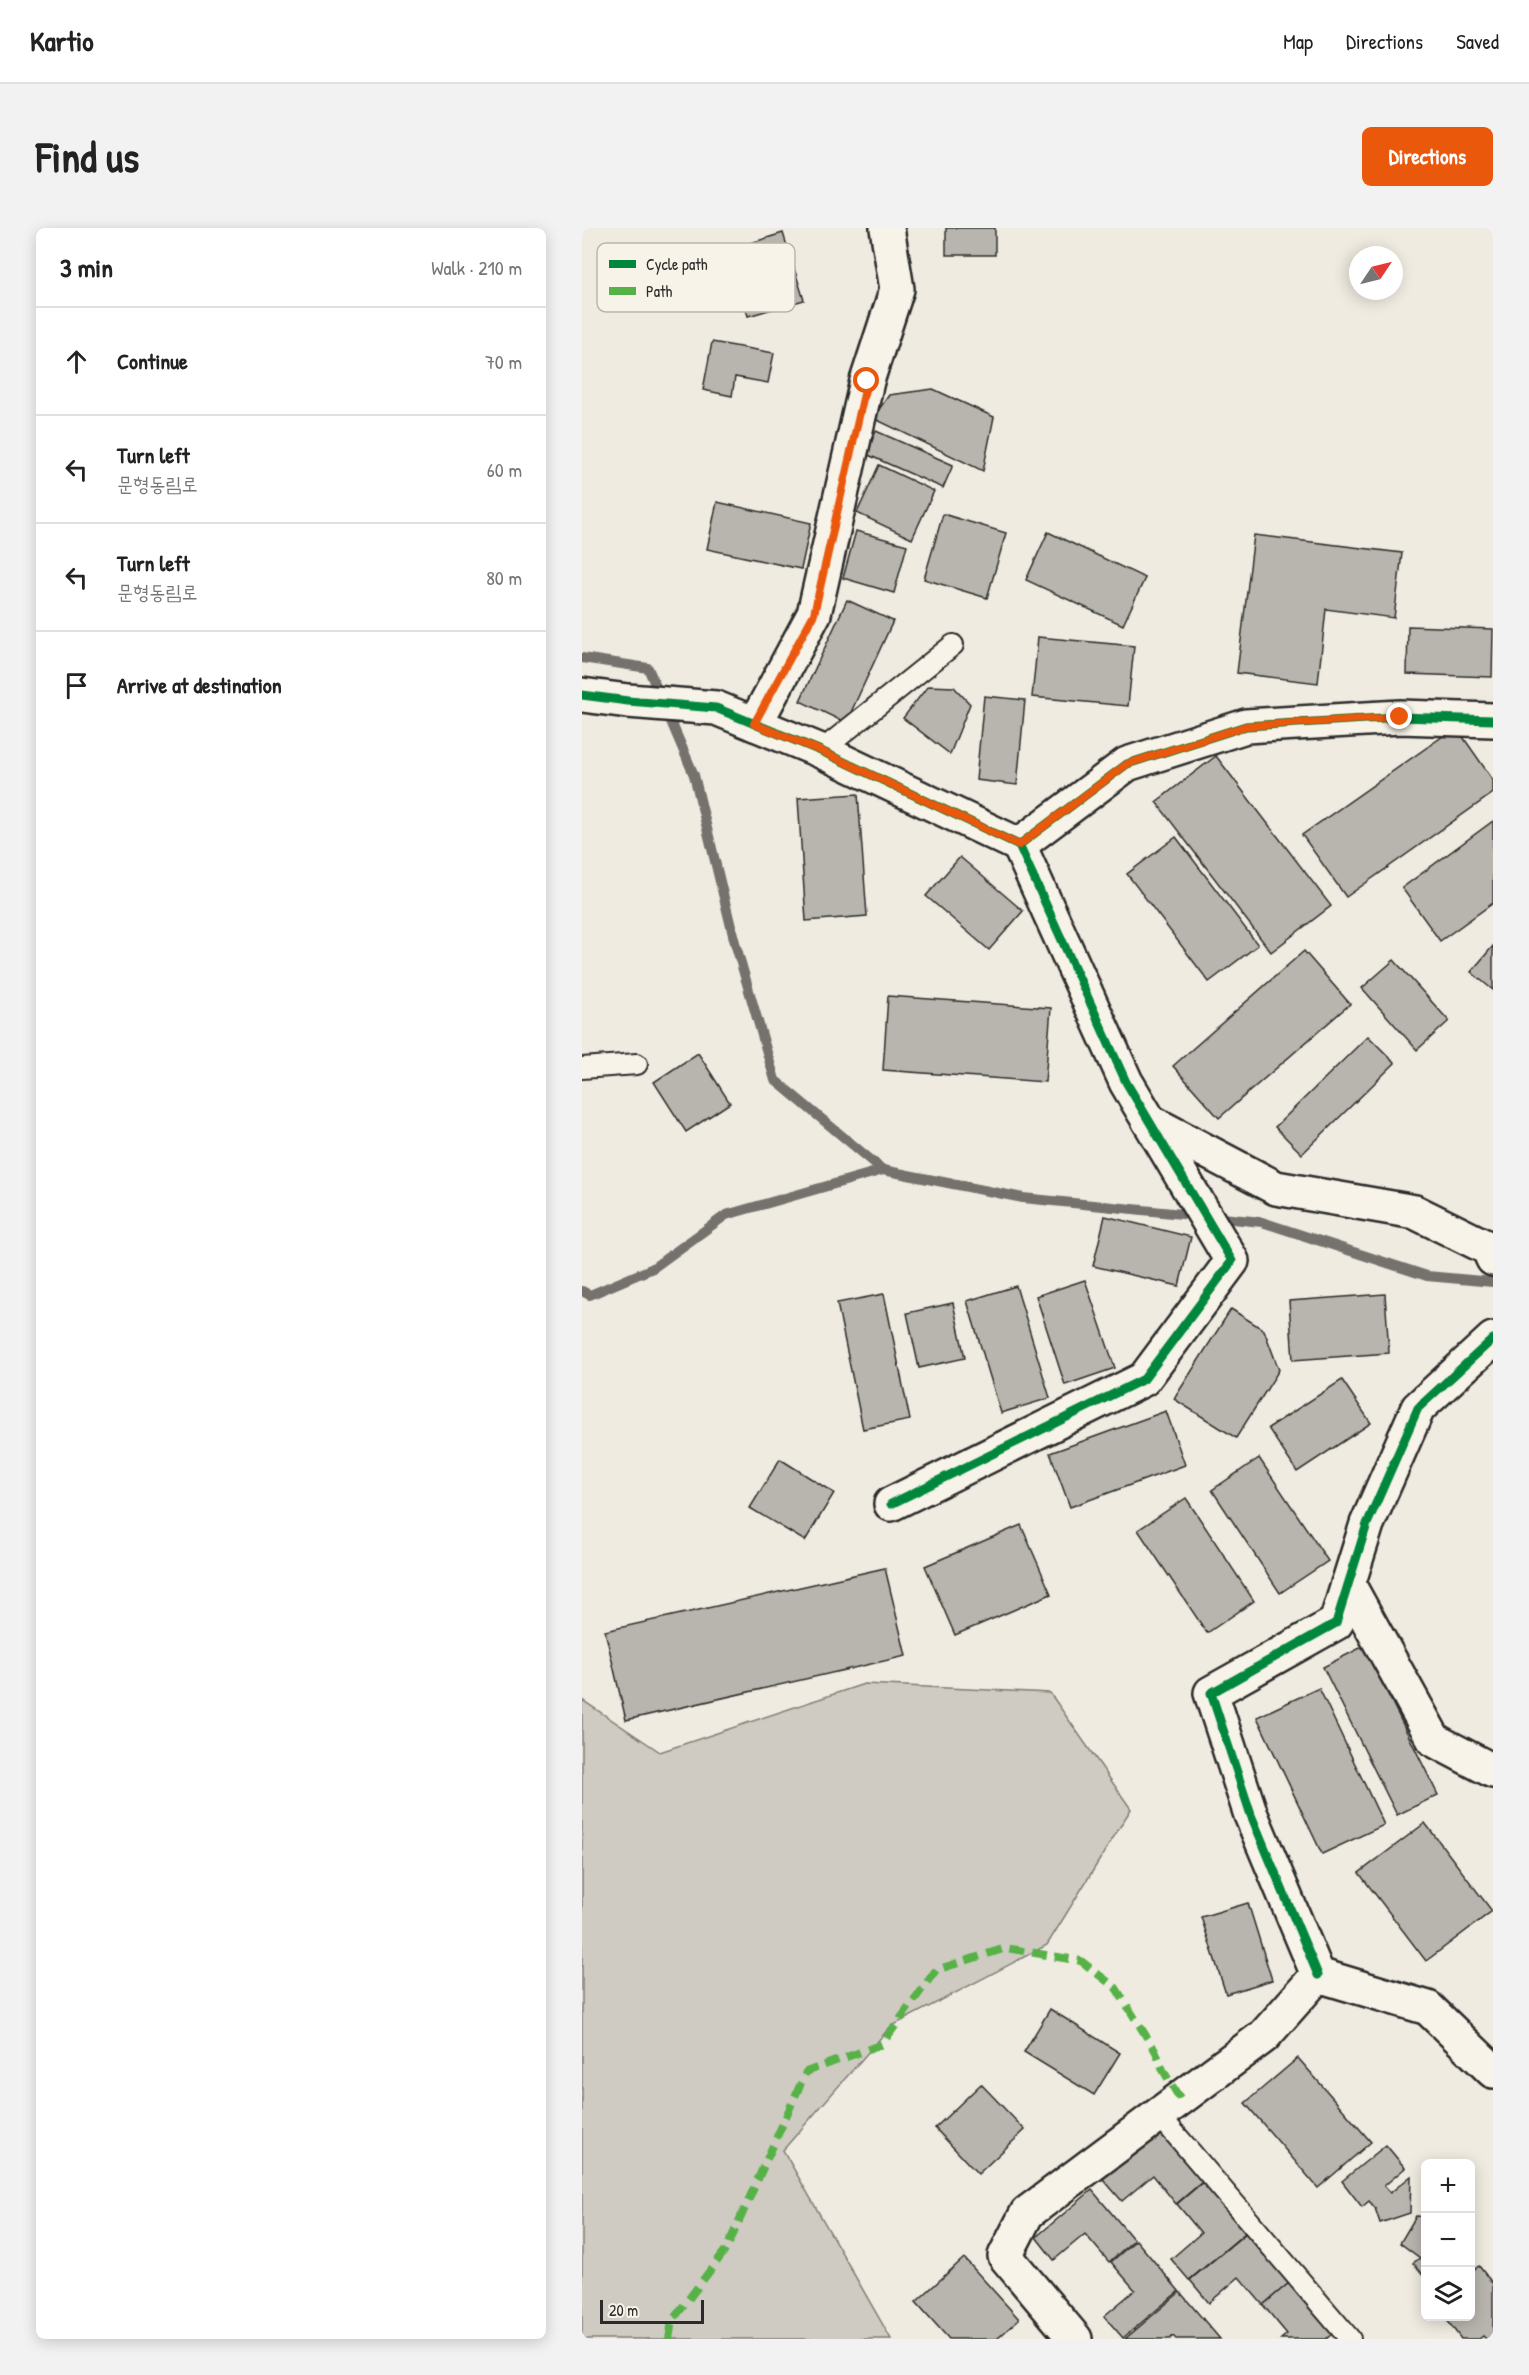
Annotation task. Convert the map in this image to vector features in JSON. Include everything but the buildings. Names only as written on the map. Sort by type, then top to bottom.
[{"type":"street","points":[[754,724],[814,614],[867,381],[897,289],[887,228]]},
{"type":"street","points":[[582,694],[639,702],[716,708],[821,751],[1019,845],[1126,1082],[1232,1261],[1144,1379],[891,1504]]},
{"type":"street","points":[[1019,845],[1127,764],[1246,726],[1400,717],[1493,720]]},
{"type":"street","points":[[1149,1121],[1276,1188],[1415,1212],[1488,1248],[1493,1259]]},
{"type":"street","points":[[1318,1975],[1251,1815],[1211,1693],[1336,1623],[1366,1524],[1418,1408],[1493,1340]]},
{"type":"street","points":[[1348,1584],[1434,1740],[1493,1771]]},
{"type":"street","points":[[1318,1975],[1428,2008],[1493,2071]]},
{"type":"street","points":[[1075,2339],[1005,2256],[1027,2213],[1264,2036],[1318,1975]]},
{"type":"lane","points":[[821,751],[953,645]]},
{"type":"lane","points":[[582,1068],[637,1064]]},
{"type":"lane","points":[[1159,2115],[1350,2339]]},
{"type":"shaded area","points":[[864,1684],[1050,1693],[1131,1809],[1047,1945],[890,2027],[783,2150],[891,2339],[582,2339],[582,1700],[660,1752]]},
{"type":"waterway","points":[[582,658],[648,668],[694,775],[734,939],[775,1080],[883,1170],[1023,1198],[1262,1222],[1427,1276],[1493,1282]]},
{"type":"waterway","points":[[582,1291],[590,1295],[653,1268],[726,1215],[883,1170]]},
{"type":"marked path","points":[[669,2339],[672,2321],[727,2248],[806,2072],[882,2044],[936,1970],[1006,1948],[1081,1961],[1116,1988],[1156,2052],[1163,2070],[1180,2099]]},
{"type":"cycle path","points":[[582,695],[716,708],[821,751],[1019,845],[1127,764],[1246,726],[1400,717],[1493,720]]},
{"type":"cycle path","points":[[891,1504],[1144,1379],[1232,1261],[1126,1082],[1019,845]]},
{"type":"cycle path","points":[[1318,1975],[1251,1815],[1211,1693],[1336,1623],[1367,1524],[1418,1408],[1493,1339]]},
{"type":"route","points":[[867,381],[814,614],[754,724],[821,751],[1019,845],[1127,764],[1246,726],[1400,717]]}]
